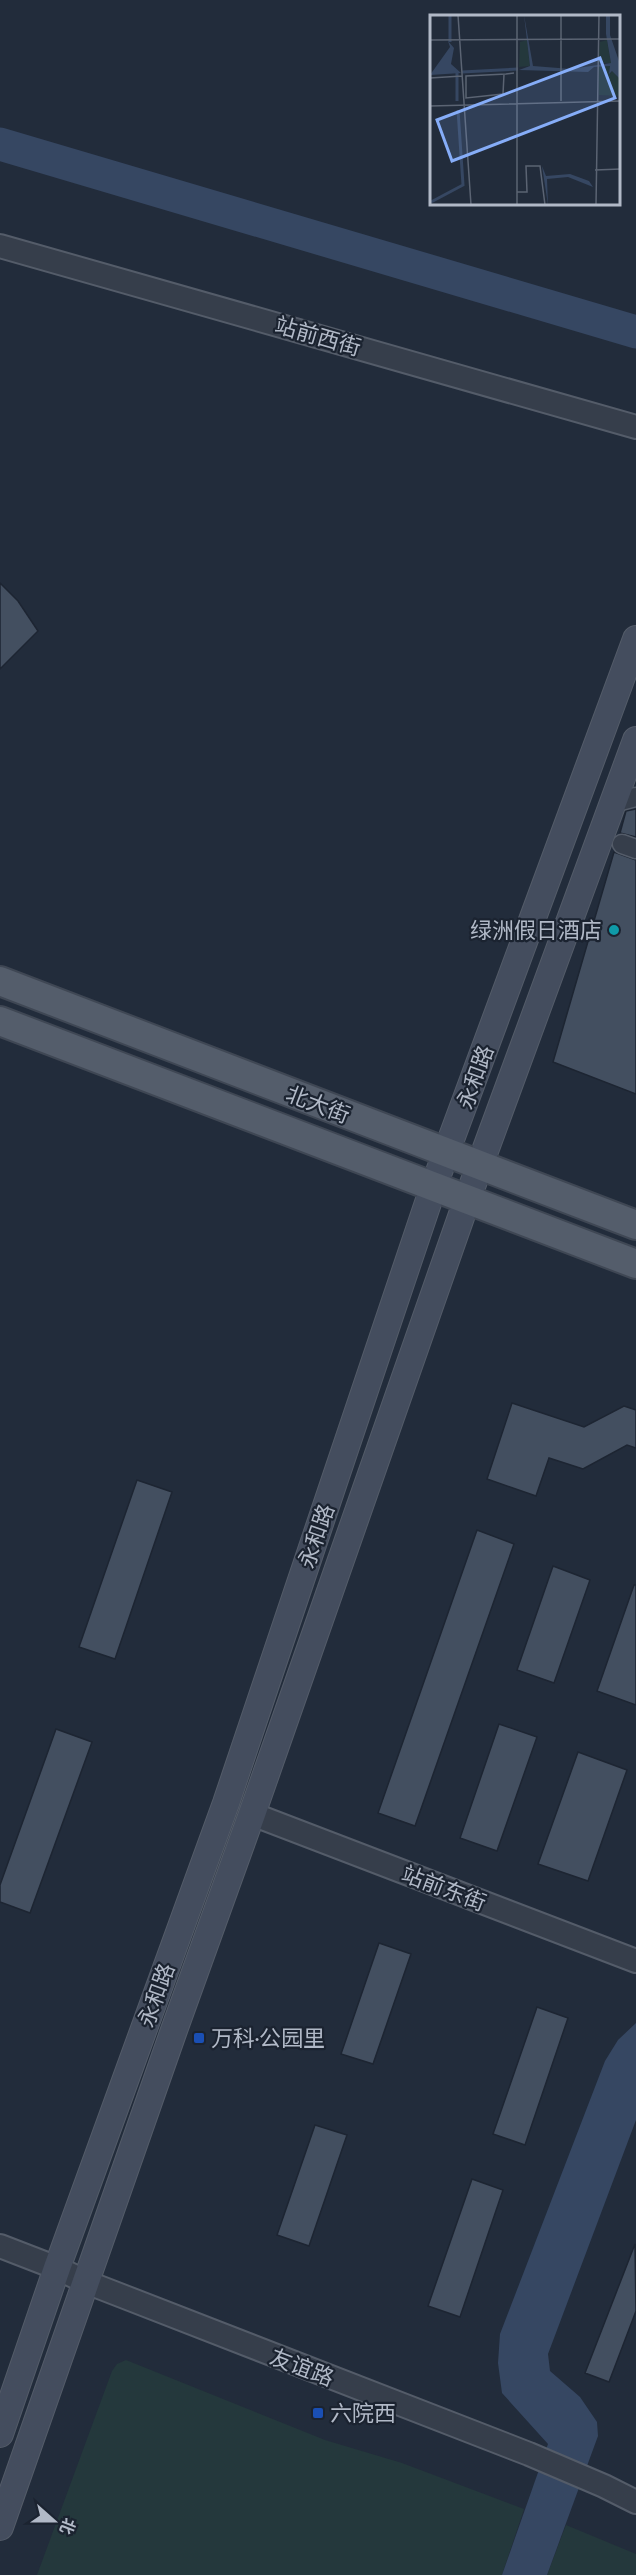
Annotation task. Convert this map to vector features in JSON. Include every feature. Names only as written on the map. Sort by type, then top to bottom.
[{"type":"main road","name":"永和路","points":[[0,2434],[57,2268],[226,1803],[433,1188],[636,639]]},
{"type":"main road","name":"永和路","points":[[0,2526],[467,1200],[625,800],[636,740]]},
{"type":"main road","name":"北大街","points":[[0,981],[636,1225]]},
{"type":"main road","name":"北大街","points":[[0,1021],[636,1264]]},
{"type":"street","name":"站前西街","points":[[0,246],[636,427]]},
{"type":"street","name":"站前东街","points":[[252,1814],[636,1961]]},
{"type":"street","name":"友谊路","points":[[0,2246],[86,2282],[529,2454],[636,2502]]},
{"type":"green space","points":[[126,2360],[325,2440],[402,2463],[524,2509],[502,2575],[37,2575],[112,2371],[117,2364]]},
{"type":"green space","points":[[566,2525],[636,2554],[636,2575],[547,2575]]},
{"type":"water","points":[[636,2023],[636,2120],[548,2354],[550,2371],[580,2397],[597,2422],[598,2436],[547,2575],[502,2575],[548,2444],[502,2393],[498,2363],[500,2334],[605,2061],[618,2040]]},
{"type":"building","points":[[0,583],[18,601],[38,631],[0,669]]},
{"type":"building","points":[[636,809],[636,837],[620,833],[626,811]]},
{"type":"building","name":"绿洲假日酒店","points":[[614,852],[636,860],[636,1094],[553,1062]]},
{"type":"building","points":[[512,1403],[584,1427],[624,1406],[636,1410],[636,1448],[627,1445],[583,1469],[549,1458],[536,1496],[487,1479]]},
{"type":"building","points":[[137,1480],[172,1492],[115,1659],[79,1647]]},
{"type":"building","points":[[477,1530],[514,1544],[415,1826],[378,1813]]},
{"type":"building","points":[[553,1566],[590,1580],[554,1683],[517,1670]]},
{"type":"building","points":[[634,1585],[636,1585],[636,1705],[597,1691]]},
{"type":"building","points":[[499,1724],[537,1737],[497,1851],[460,1838]]},
{"type":"building","points":[[56,1729],[92,1742],[30,1913],[0,1902],[0,1885]]},
{"type":"building","points":[[578,1752],[627,1770],[588,1881],[538,1864]]},
{"type":"building","points":[[379,1943],[411,1954],[373,2064],[341,2054]]},
{"type":"building","points":[[537,2007],[568,2018],[525,2145],[493,2134]]},
{"type":"building","points":[[315,2125],[347,2135],[309,2246],[277,2235]]},
{"type":"building","points":[[472,2179],[503,2190],[460,2317],[428,2306]]},
{"type":"building","points":[[635,2244],[636,2311],[609,2382],[585,2373]]},
{"type":"waterway","points":[[0,144],[636,332]]},
{"type":"place","name":"绿洲假日酒店","points":[[614,930]]},
{"type":"place","name":"万科·公园里","points":[[199,2038]]},
{"type":"place","name":"六院西","points":[[318,2413]]}]
